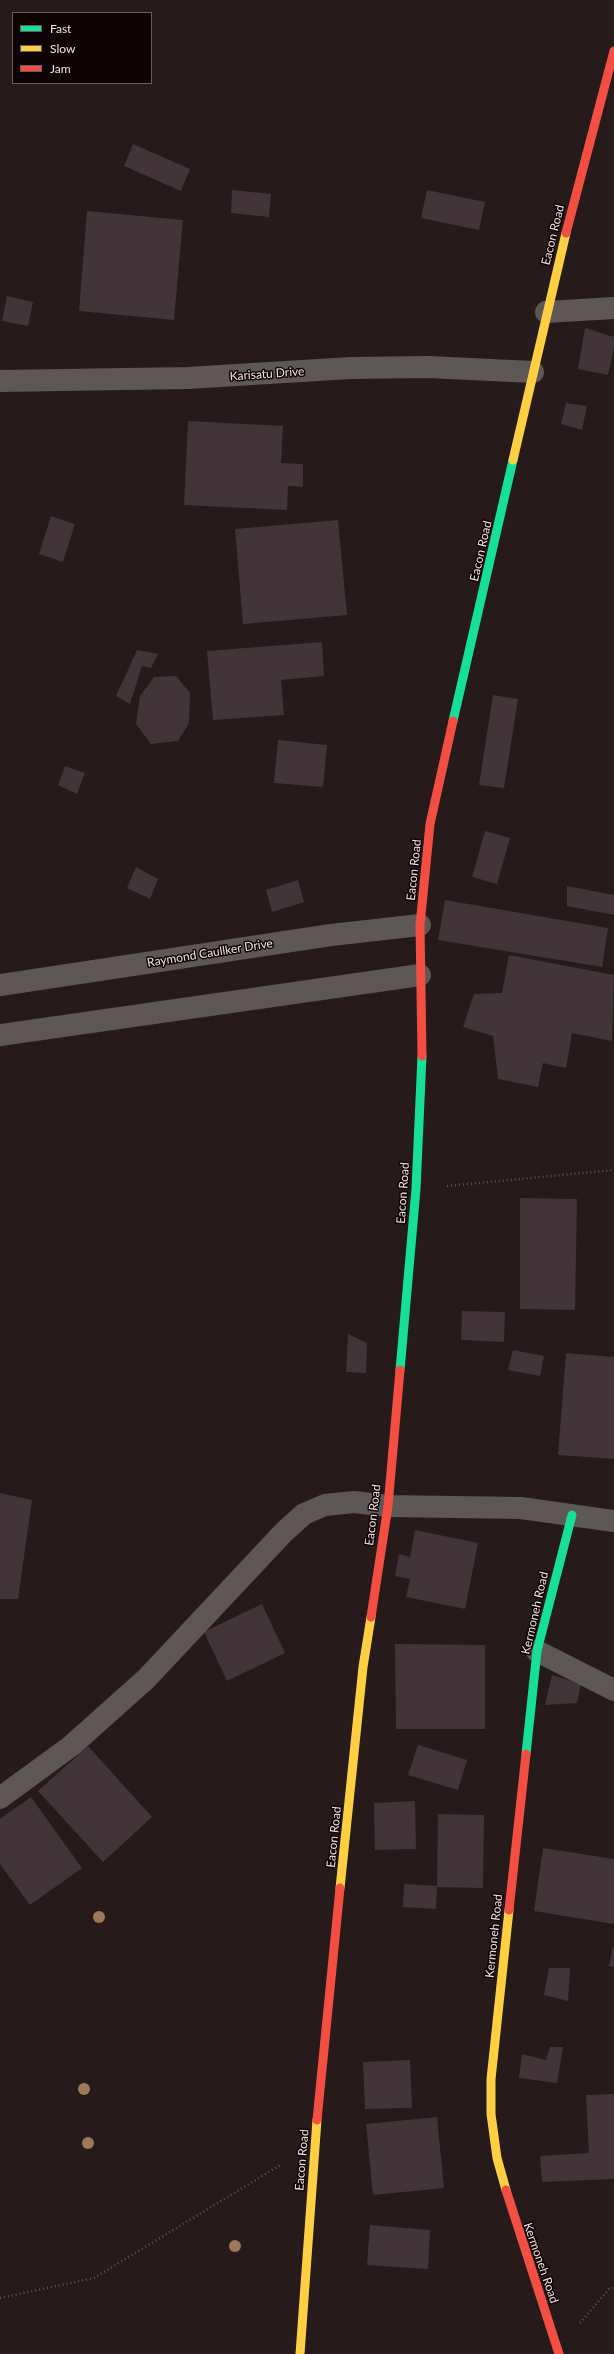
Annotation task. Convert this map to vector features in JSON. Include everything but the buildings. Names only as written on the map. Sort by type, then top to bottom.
[{"type":"street","name":"Eacon Road","points":[[300,2354],[315,2145],[364,1666],[388,1506],[416,1189],[422,1075],[420,925],[430,824],[546,312],[587,148],[614,51]]},
{"type":"street","points":[[546,312],[614,308]]},
{"type":"street","name":"Karisatu Drive","points":[[0,381],[188,378],[350,368],[420,367],[533,372]]},
{"type":"street","name":"Raymond Caullker Drive","points":[[0,985],[331,935],[420,925]]},
{"type":"street","points":[[0,1035],[420,976]]},
{"type":"street","points":[[0,1798],[71,1746],[146,1679],[284,1532],[304,1514],[325,1505],[354,1502],[388,1506],[521,1508],[614,1521]]},
{"type":"street","name":"Kermoneh Road","points":[[559,2352],[513,2216],[497,2158],[491,2114],[490,2079],[537,1651],[572,1515]]},
{"type":"street","points":[[537,1651],[614,1690]]},
{"type":"path","points":[[416,1189],[614,1170]]},
{"type":"path","points":[[0,2298],[94,2278],[315,2145]]},
{"type":"path","points":[[559,2352],[609,2289],[614,2288]]},
{"type":"traffic: fast","points":[[453,721],[513,460]]},
{"type":"traffic: fast","points":[[400,1370],[416,1189],[422,1056]]},
{"type":"traffic: fast","points":[[526,1754],[537,1651],[572,1515]]},
{"type":"traffic: slow","points":[[513,460],[566,233]]},
{"type":"traffic: slow","points":[[340,1888],[363,1667],[371,1617]]},
{"type":"traffic: slow","points":[[506,2190],[497,2158],[491,2114],[491,2079],[509,1910]]},
{"type":"traffic: slow","points":[[300,2354],[317,2120]]},
{"type":"traffic: jam","points":[[566,233],[614,51]]},
{"type":"traffic: jam","points":[[422,1056],[420,925],[430,824],[453,721]]},
{"type":"traffic: jam","points":[[371,1617],[388,1506],[400,1370]]},
{"type":"traffic: jam","points":[[509,1910],[526,1754]]},
{"type":"traffic: jam","points":[[317,2120],[340,1888]]},
{"type":"traffic: jam","points":[[506,2190],[559,2354]]}]
